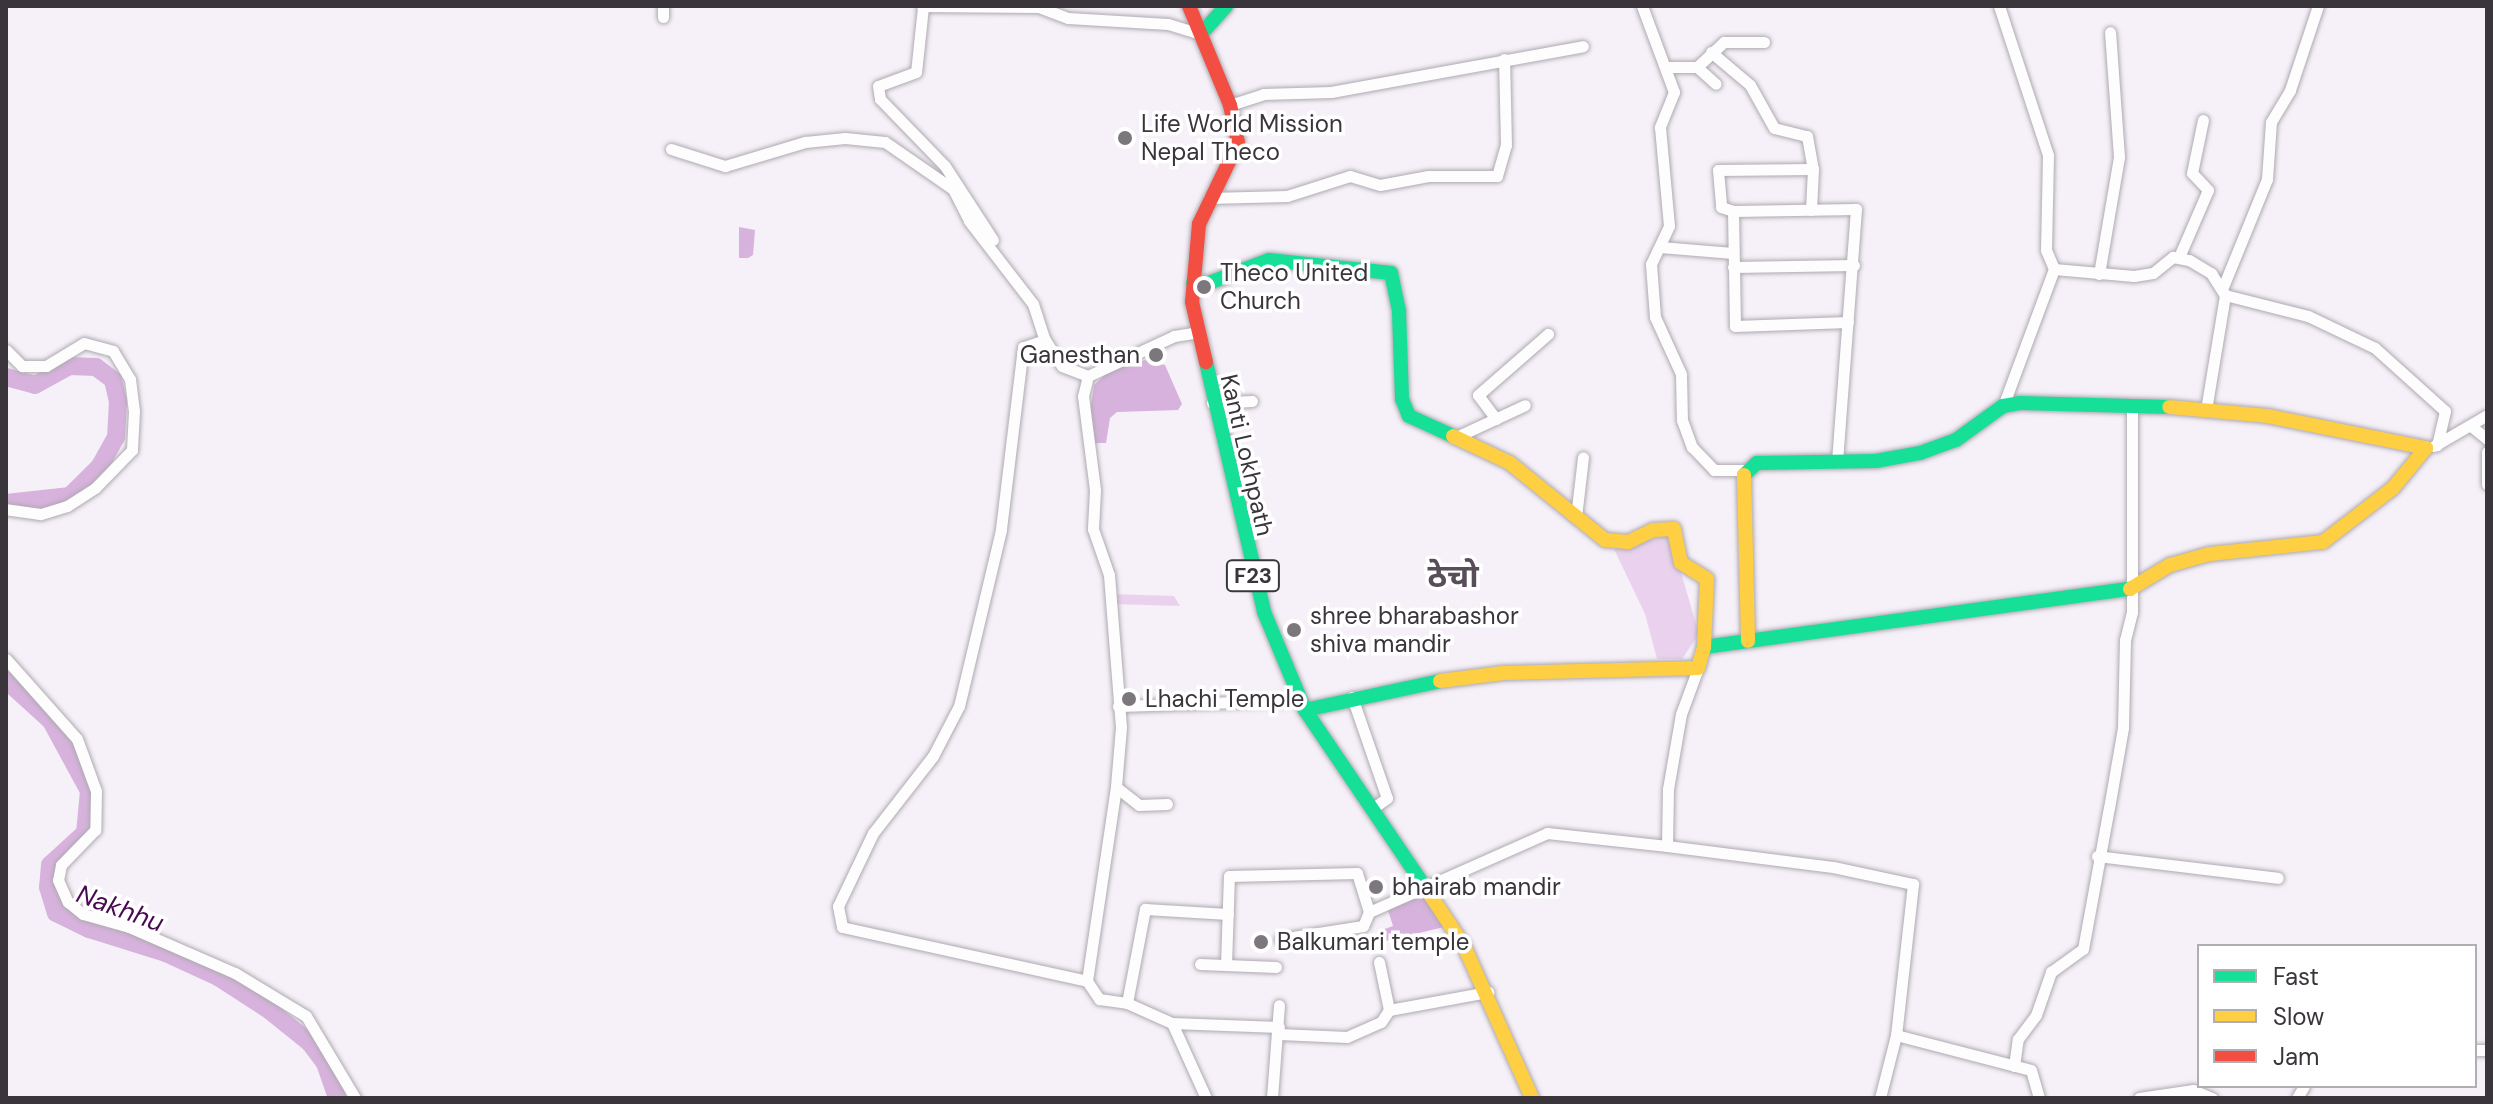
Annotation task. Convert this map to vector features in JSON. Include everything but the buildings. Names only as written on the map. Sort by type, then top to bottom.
[{"type":"street","name":"Kanti Lokhpath","points":[[1189,6],[1230,105],[1238,143],[1199,224],[1193,283],[1198,332],[1246,552],[1302,705],[1426,890],[1488,992],[1532,1098]]},
{"type":"street","points":[[1198,332],[1174,336],[1088,376],[1062,366],[1045,340],[1033,304],[945,166],[880,99],[878,86],[916,72],[922,7],[1039,7],[1068,18],[1168,24],[1201,34],[1226,6]]},
{"type":"street","points":[[1642,6],[1669,67],[1674,92],[1660,127],[1659,155],[1669,226],[1651,264],[1655,317],[1681,374],[1683,429],[1714,470],[1744,470],[1757,463],[1837,462],[1920,453],[1956,440],[2003,406],[2054,269],[2046,250],[2048,155],[1999,6]]},
{"type":"street","points":[[2206,410],[2224,291],[2267,179],[2271,122],[2290,90],[2318,6]]},
{"type":"street","points":[[2099,274],[2119,157],[2110,32]]},
{"type":"street","points":[[1697,67],[1711,52],[1732,40],[1764,42]]},
{"type":"street","points":[[1230,105],[1263,94],[1331,92],[1583,46]]},
{"type":"street","points":[[1711,52],[1750,85],[1774,128],[1807,136],[1813,169],[1811,210]]},
{"type":"street","points":[[1209,198],[1287,196],[1350,176],[1380,185],[1428,176],[1497,176],[1506,145],[1504,59]]},
{"type":"street","points":[[1669,67],[1697,67],[1716,84]]},
{"type":"street","points":[[2179,257],[2208,190],[2192,173],[2203,120]]},
{"type":"street","points":[[671,149],[725,166],[805,142],[845,138],[885,142],[953,189],[969,221],[999,255]]},
{"type":"street","points":[[1813,169],[1718,170],[1721,207],[1733,211],[1856,209],[1837,462]]},
{"type":"street","points":[[1733,211],[1735,326],[1848,322]]},
{"type":"street","points":[[1660,247],[1733,253]]},
{"type":"street","points":[[2054,269],[2099,274],[2153,273],[2165,260],[2179,257],[2211,273],[2224,291],[2308,316],[2375,348],[2445,411],[2431,447]]},
{"type":"street","points":[[1193,283],[1209,283],[1269,260],[1391,273],[1399,312],[1405,410],[1454,438],[1510,463],[1595,536],[1616,543],[1666,526],[1674,529],[1681,563],[1707,579],[1704,647],[1681,714],[1668,789],[1667,846]]},
{"type":"street","points":[[1733,267],[1854,265]]},
{"type":"street","points":[[1496,419],[1478,395],[1548,334]]},
{"type":"street","points":[[1045,340],[1023,347],[1001,530],[959,706],[933,756],[873,833],[838,906],[842,927],[1087,981]]},
{"type":"street","points":[[6,350],[22,366],[46,366],[84,343],[113,351],[130,379],[134,411],[132,450],[95,488],[67,506],[40,514],[6,509]]},
{"type":"street","points":[[1088,376],[1083,396],[1095,490],[1093,529],[1109,575],[1118,706],[1116,787],[1087,981],[1099,999],[1127,1003],[1172,1023],[1347,1037],[1381,1022],[1389,1010],[1379,962]]},
{"type":"street","points":[[1212,403],[1252,401]]},
{"type":"street","points":[[2003,406],[2132,404],[2206,410],[2268,416],[2431,447]]},
{"type":"street","points":[[2014,1066],[2018,1039],[2036,1015],[2051,972],[2083,949],[2097,856],[2123,728],[2130,589],[2132,404]]},
{"type":"street","points":[[1454,438],[1525,405]]},
{"type":"street","points":[[1704,647],[2130,589],[2170,565],[2210,554],[2323,542],[2393,488],[2431,447],[2487,415]]},
{"type":"street","points":[[2471,426],[2487,439]]},
{"type":"street","points":[[2487,452],[2487,484]]},
{"type":"street","points":[[1576,517],[1583,457]]},
{"type":"street","points":[[1744,470],[1748,641]]},
{"type":"street","points":[[6,659],[77,739],[96,791],[95,830],[61,865],[58,880],[68,902],[83,914],[129,927],[235,973],[306,1016],[355,1098]]},
{"type":"street","points":[[1118,706],[1302,705],[1503,673],[1698,668]]},
{"type":"street","points":[[1352,697],[1387,798],[1372,809]]},
{"type":"street","points":[[1116,787],[1139,805],[1167,804]]},
{"type":"street","points":[[1280,939],[1357,931],[1368,916],[1547,833],[1833,867],[1913,884],[1896,1035],[1880,1098]]},
{"type":"street","points":[[2097,856],[2278,878]]},
{"type":"street","points":[[1226,965],[1229,876],[1357,873],[1368,916]]},
{"type":"street","points":[[1127,1003],[1145,909],[1228,914]]},
{"type":"street","points":[[1200,964],[1276,967]]},
{"type":"street","points":[[1389,1010],[1488,992]]},
{"type":"street","points":[[1272,1098],[1279,1005]]},
{"type":"street","points":[[1172,1023],[1206,1098]]},
{"type":"street","points":[[1896,1035],[2031,1070],[2039,1098]]},
{"type":"street","points":[[2139,1098],[2193,1090],[2212,1098]]},
{"type":"shaded area","points":[[739,227],[755,230],[753,255],[748,258],[739,258]]},
{"type":"shaded area","points":[[1145,360],[1165,365],[1182,404],[1178,410],[1117,412],[1110,418],[1106,443],[1095,443],[1090,411],[1094,385],[1110,370]]},
{"type":"shaded area","points":[[1670,535],[1699,634],[1682,659],[1657,659],[1645,614],[1614,549]]},
{"type":"shaded area","points":[[1111,594],[1174,596],[1180,606],[1111,604]]},
{"type":"shaded area","points":[[1421,894],[1444,927],[1386,941],[1382,930],[1393,926],[1387,907]]},
{"type":"waterway","name":"Nakhhu","points":[[6,377],[35,385],[69,366],[96,367],[113,380],[118,401],[116,437],[100,466],[70,496],[6,503]]},
{"type":"waterway","name":"Nakhhu","points":[[6,680],[51,721],[89,791],[85,833],[50,865],[48,887],[56,913],[89,929],[166,953],[218,977],[269,1010],[310,1043],[325,1063],[337,1098]]},
{"type":"traffic: fast","points":[[1201,34],[1226,6]]},
{"type":"traffic: fast","points":[[1193,283],[1209,283],[1269,260],[1391,273],[1399,312],[1402,399],[1409,416],[1453,436]]},
{"type":"traffic: fast","points":[[1206,362],[1264,612],[1305,710],[1427,890]]},
{"type":"traffic: fast","points":[[1744,475],[1757,463],[1876,461],[1920,453],[1956,440],[2003,406],[2020,403],[2169,407]]},
{"type":"traffic: fast","points":[[1704,647],[2130,589]]},
{"type":"traffic: fast","points":[[1305,710],[1440,681]]},
{"type":"traffic: slow","points":[[2130,589],[2170,565],[2210,554],[2323,542],[2393,488],[2426,448],[2268,416],[2169,407]]},
{"type":"traffic: slow","points":[[1440,681],[1503,673],[1698,668],[1704,647],[1707,579],[1681,563],[1674,529],[1653,530],[1628,542],[1605,540],[1510,463],[1453,436]]},
{"type":"traffic: slow","points":[[1744,475],[1748,641]]},
{"type":"traffic: slow","points":[[1427,890],[1464,946],[1532,1098]]},
{"type":"traffic: jam","points":[[1189,6],[1230,105],[1238,143],[1199,224],[1192,302],[1206,362]]},
{"type":"place","name":"Life World Mission Nepal Theco","points":[[1125,138]]},
{"type":"place","name":"Theco United Church","points":[[1204,287]]},
{"type":"place","name":"Ganesthan","points":[[1156,355]]},
{"type":"place","name":"shree bharabashor shiva mandir","points":[[1294,630]]},
{"type":"place","name":"Lhachi Temple","points":[[1129,699]]},
{"type":"place","name":"bhairab mandir","points":[[1376,887]]},
{"type":"place","name":"Balkumari temple","points":[[1261,942]]},
{"type":"district","name":"ठेचो","points":[[1453,576]]}]
